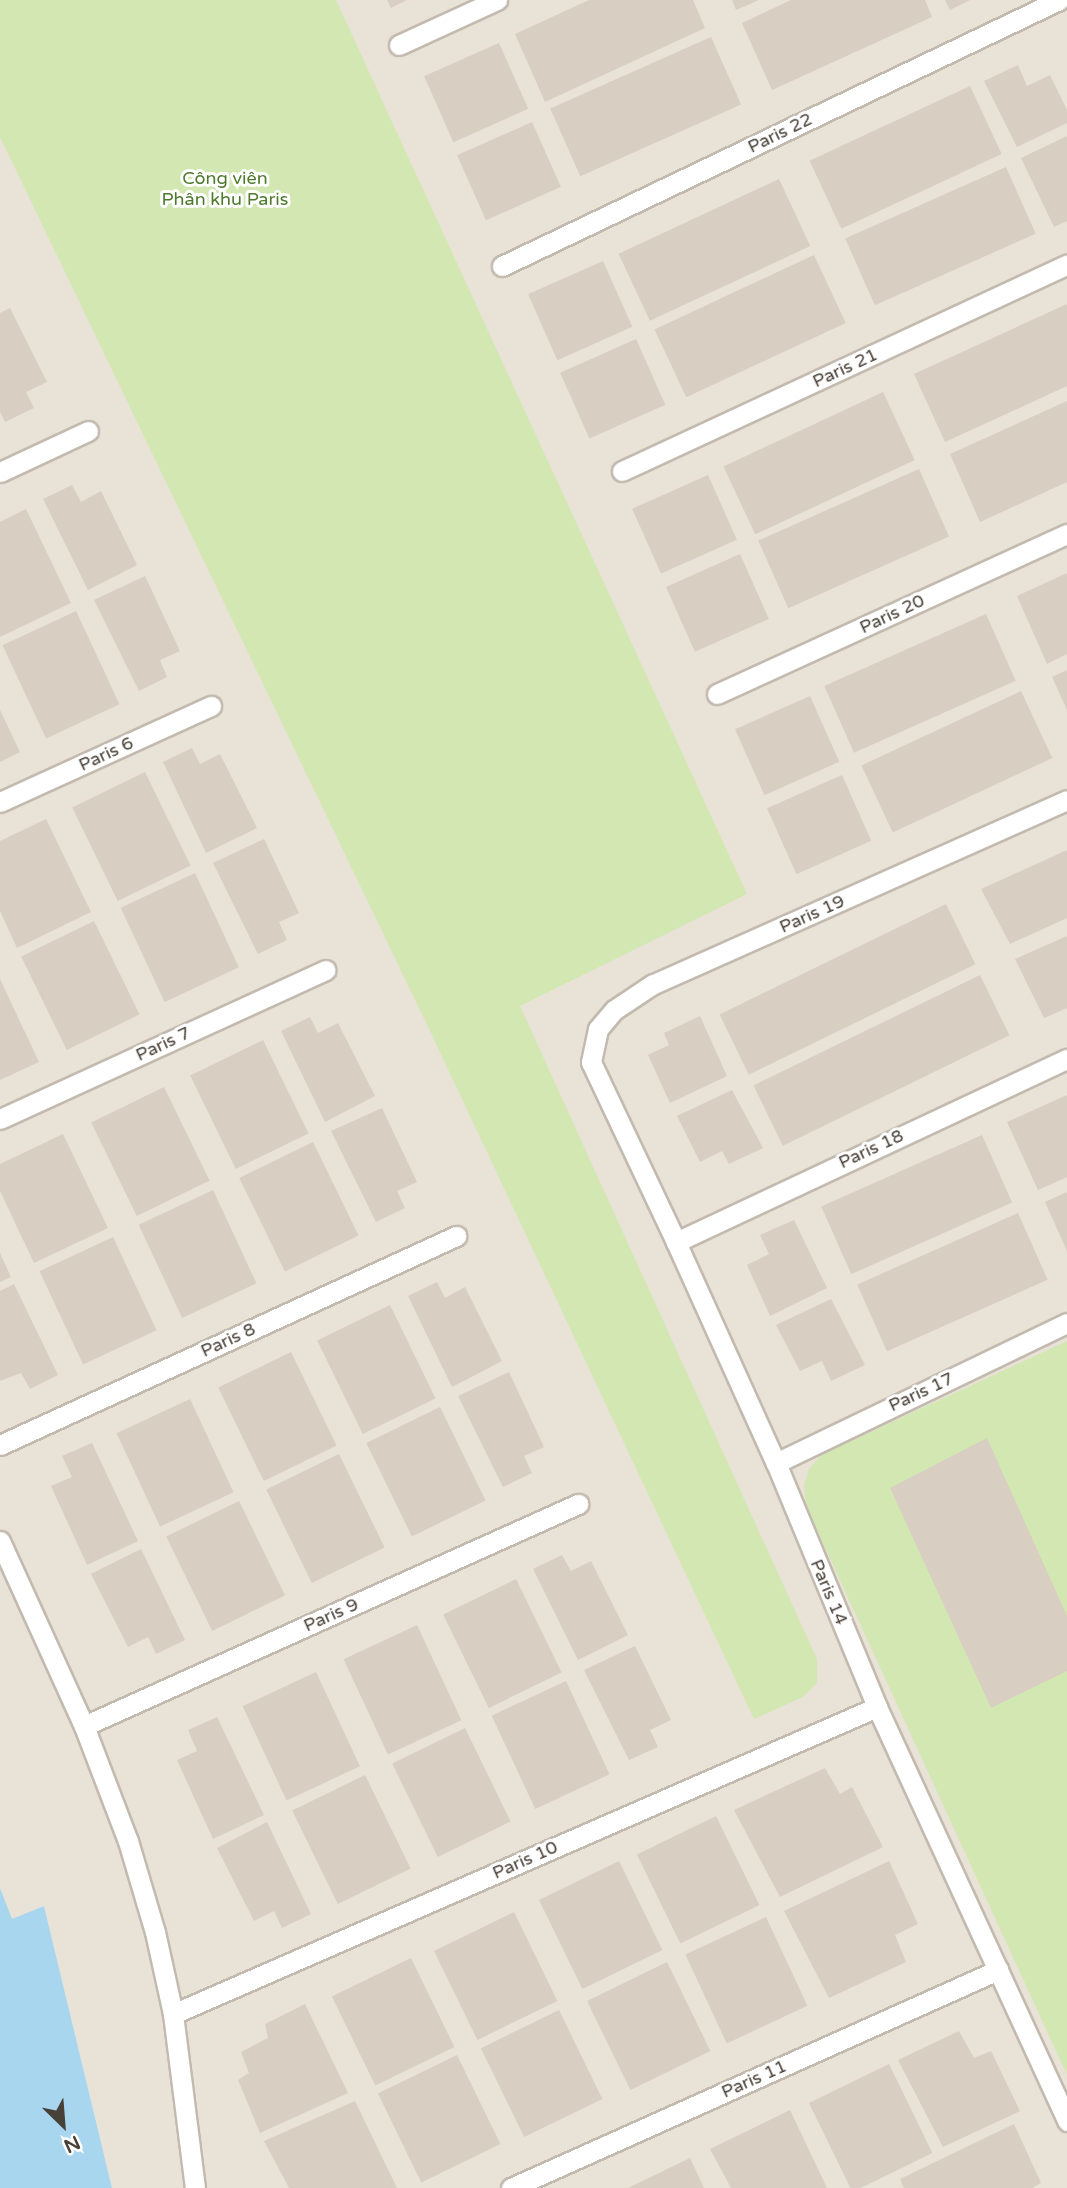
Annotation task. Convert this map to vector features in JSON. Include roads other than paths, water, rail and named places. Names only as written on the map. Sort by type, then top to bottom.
[{"type":"lane","points":[[399,45],[497,0]]},
{"type":"lane","name":"Paris 22","points":[[502,266],[1059,0]]},
{"type":"lane","name":"Paris 21","points":[[622,471],[1067,264]]},
{"type":"lane","points":[[0,472],[88,431]]},
{"type":"lane","name":"Paris 20","points":[[717,694],[1067,534]]},
{"type":"lane","name":"Paris 6","points":[[0,802],[211,706]]},
{"type":"lane","name":"Paris 19","points":[[591,1062],[598,1029],[614,1010],[653,984],[1067,800]]},
{"type":"lane","name":"Paris 7","points":[[0,1119],[326,970]]},
{"type":"lane","name":"Paris 18","points":[[676,1242],[1067,1059]]},
{"type":"lane","name":"Paris 14","points":[[591,1062],[776,1463],[877,1707],[1067,2121]]},
{"type":"lane","name":"Paris 8","points":[[0,1445],[456,1236]]},
{"type":"lane","name":"Paris 17","points":[[776,1463],[1067,1322]]},
{"type":"lane","name":"Paris 9","points":[[84,1726],[578,1504]]},
{"type":"lane","points":[[0,1541],[84,1726],[128,1841],[155,1932],[173,2014],[195,2188]]},
{"type":"lane","name":"Paris 10","points":[[173,2014],[877,1707]]},
{"type":"lane","name":"Paris 11","points":[[511,2188],[998,1970]]},
{"type":"water","points":[[0,1888],[12,1919],[44,1906],[112,2188],[0,2188]]},
{"type":"park label","name":"Công viên Phân khu Paris","points":[[225,189]]}]
